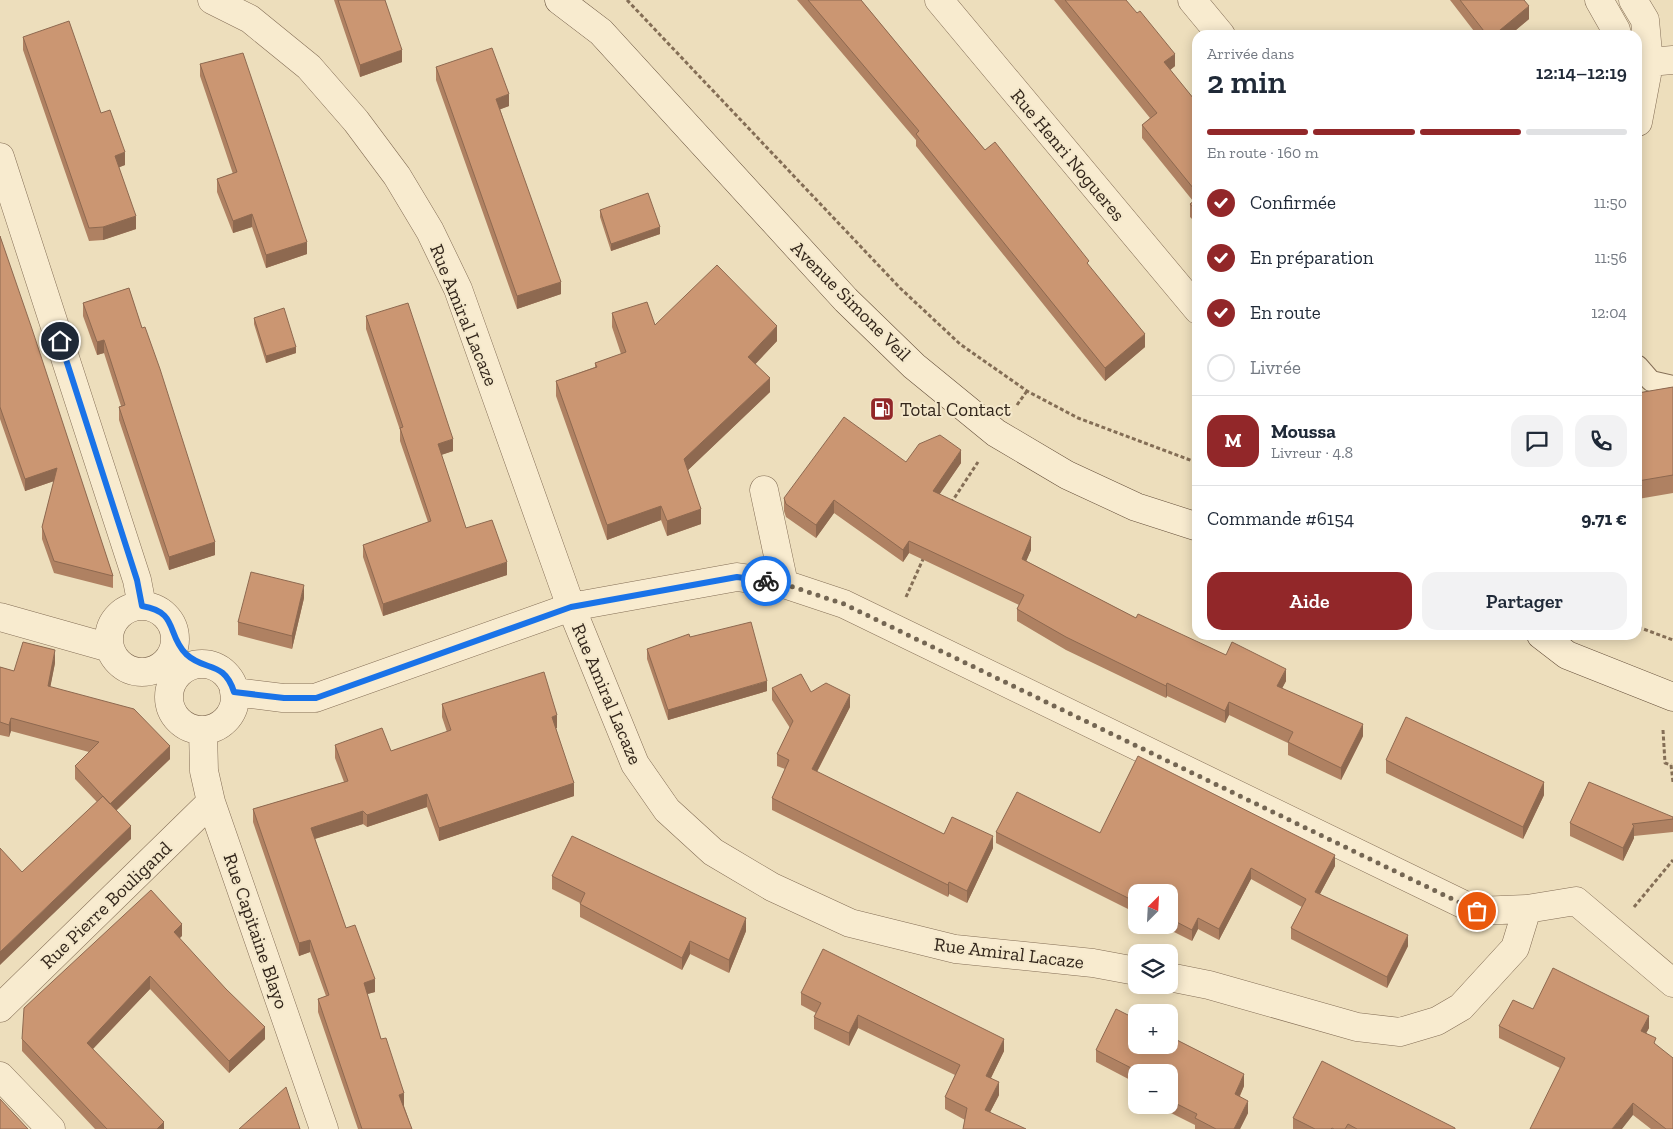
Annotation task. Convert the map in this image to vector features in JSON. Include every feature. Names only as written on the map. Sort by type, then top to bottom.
[{"type":"street","name":"Rue Amiral Lacaze","points":[[212,0],[250,19],[309,67],[356,121],[397,176],[425,223],[458,289],[571,607],[634,764],[667,810],[713,852],[772,887],[850,923],[955,949],[1128,970]]},
{"type":"street","name":"Avenue Simone Veil","points":[[559,0],[600,32],[846,300],[914,366],[996,433],[1067,475],[1136,507],[1192,525]]},
{"type":"street","name":"Rue Henri Nogueres","points":[[939,0],[1192,303]]},
{"type":"street","points":[[1192,0],[1217,30]]},
{"type":"street","points":[[1599,0],[1616,30]]},
{"type":"street","points":[[1633,0],[1645,20],[1653,62],[1642,106]]},
{"type":"street","points":[[0,157],[137,580],[142,606]]},
{"type":"street","points":[[764,490],[784,584]]},
{"type":"street","points":[[234,692],[284,698],[316,698],[571,607],[737,577],[784,584],[844,604],[1477,911],[1527,909],[1576,901],[1673,983]]},
{"type":"street","points":[[175,636],[175,647],[170,657],[162,666],[152,671],[130,670],[121,665],[110,648],[109,635],[113,624],[120,614],[131,608],[142,606],[161,612],[168,618],[175,636],[185,653],[200,664]]},
{"type":"street","points":[[0,617],[110,648]]},
{"type":"street","points":[[1548,640],[1567,655],[1673,697]]},
{"type":"street","points":[[141,672],[158,683],[169,697],[176,717],[183,724],[203,730],[214,728],[224,722],[232,708],[234,692],[228,677],[222,671],[208,664],[200,664],[188,667],[178,674],[171,685],[169,697]]},
{"type":"street","name":"Rue Capitaine Blayo","points":[[203,730],[204,771],[211,802],[324,1129]]},
{"type":"street","name":"Rue Pierre Bouligand","points":[[0,1008],[211,802]]},
{"type":"street","points":[[1178,979],[1244,994],[1357,1027],[1400,1032],[1437,1021],[1461,1006],[1515,948],[1527,909]]},
{"type":"street","points":[[0,1076],[51,1129]]},
{"type":"lane","points":[[1642,371],[1651,381],[1673,386]]},
{"type":"path","points":[[627,0],[900,288],[960,344],[1026,391],[1078,418],[1192,461]]},
{"type":"path","points":[[948,509],[996,433],[1026,391]]},
{"type":"path","points":[[909,590],[928,550]]},
{"type":"path","points":[[1642,628],[1673,640]]},
{"type":"path","points":[[1673,764],[1671,765],[1673,782]]},
{"type":"path","points":[[1613,932],[1673,860]]},
{"type":"building","points":[[338,0],[385,0],[402,50],[360,65]]},
{"type":"building","points":[[808,0],[861,0],[985,150],[995,142],[1089,261],[1087,263],[1145,334],[1105,368],[916,134],[919,131]]},
{"type":"building","points":[[1065,0],[1126,0],[1137,13],[1140,11],[1175,54],[1164,62],[1192,97],[1192,187],[1142,125],[1157,113]]},
{"type":"building","points":[[1460,0],[1524,0],[1529,6],[1500,30],[1483,30]]},
{"type":"building","points":[[69,21],[101,113],[110,110],[125,152],[115,156],[136,216],[103,227],[89,228],[23,37]]},
{"type":"building","points":[[492,48],[509,94],[496,99],[561,282],[517,296],[436,67]]},
{"type":"building","points":[[243,53],[307,242],[266,255],[252,214],[233,221],[217,179],[237,172],[200,64]]},
{"type":"building","points":[[648,193],[660,227],[611,244],[600,210]]},
{"type":"building","points":[[0,236],[113,576],[54,561],[42,527],[57,468],[25,479],[0,407]]},
{"type":"building","points":[[717,265],[777,326],[748,357],[770,378],[684,459],[701,509],[667,521],[661,506],[607,525],[556,381],[597,367],[595,363],[626,352],[612,313],[647,302],[655,325]]},
{"type":"building","points":[[129,288],[142,328],[145,327],[160,369],[215,542],[169,557],[119,407],[125,405],[104,340],[97,342],[83,303]]},
{"type":"building","points":[[408,303],[453,439],[438,444],[466,528],[492,520],[507,562],[383,604],[363,545],[431,521],[400,428],[403,427],[366,316]]},
{"type":"building","points":[[284,308],[296,347],[266,356],[254,318]]},
{"type":"building","points":[[1673,387],[1673,475],[1642,480],[1642,392]]},
{"type":"building","points":[[844,417],[906,462],[919,444],[940,435],[961,450],[933,491],[1031,537],[1022,559],[1136,618],[1138,614],[1226,655],[1232,642],[1286,669],[1277,686],[1363,724],[1341,768],[1288,742],[1293,732],[1229,702],[1225,711],[1167,683],[1166,686],[1066,637],[1017,609],[1024,595],[909,541],[903,550],[834,500],[816,525],[786,504],[784,498]]},
{"type":"building","points":[[251,572],[304,585],[292,636],[238,622]]},
{"type":"building","points":[[751,622],[767,681],[668,710],[647,649],[689,634],[690,637]]},
{"type":"building","points":[[23,642],[55,650],[48,686],[134,709],[170,746],[110,804],[75,766],[99,742],[11,718],[9,725],[0,722],[0,667],[14,671]]},
{"type":"building","points":[[544,672],[557,715],[552,717],[574,783],[439,828],[427,794],[367,815],[363,811],[311,828],[346,928],[355,925],[375,979],[364,983],[381,1039],[386,1038],[404,1093],[399,1095],[412,1129],[362,1129],[318,999],[329,995],[310,940],[299,943],[253,809],[348,781],[335,745],[382,728],[391,751],[451,730],[442,704]]},
{"type":"building","points":[[801,674],[811,692],[826,683],[850,695],[812,769],[944,834],[952,817],[993,836],[967,891],[949,882],[948,885],[772,798],[789,760],[777,754],[793,721],[772,688]]},
{"type":"building","points":[[1406,717],[1544,782],[1523,827],[1386,760]]},
{"type":"building","points":[[1138,756],[1335,855],[1315,892],[1408,935],[1387,977],[1291,928],[1306,899],[1251,868],[1219,929],[1198,918],[1192,930],[1178,923],[1178,884],[1128,884],[1128,898],[996,832],[1017,792],[1100,833]]},
{"type":"building","points":[[1589,782],[1673,817],[1673,819],[1632,824],[1634,826],[1623,848],[1570,823]]},
{"type":"building","points":[[103,796],[131,826],[0,952],[0,848],[22,872]]},
{"type":"building","points":[[572,836],[746,918],[729,960],[690,941],[682,958],[580,904],[585,893],[552,876]]},
{"type":"building","points":[[151,890],[182,924],[174,932],[226,989],[265,1027],[229,1061],[150,976],[87,1043],[164,1122],[157,1129],[107,1129],[22,1039],[24,1008]]},
{"type":"building","points":[[823,949],[1004,1039],[986,1076],[999,1082],[985,1110],[1026,1129],[963,1129],[967,1108],[945,1097],[960,1065],[858,1015],[849,1033],[814,1017],[821,1003],[801,993]]},
{"type":"building","points":[[1553,968],[1649,1016],[1641,1031],[1656,1038],[1654,1043],[1673,1058],[1673,1129],[1666,1129],[1633,1103],[1612,1129],[1530,1129],[1565,1058],[1499,1026],[1513,1000],[1533,1009]]},
{"type":"building","points":[[1116,1009],[1128,1015],[1128,1054],[1178,1054],[1178,1041],[1244,1074],[1235,1094],[1248,1101],[1234,1129],[1216,1129],[1195,1118],[1197,1114],[1178,1104],[1178,1064],[1128,1064],[1128,1066],[1096,1050]]},
{"type":"building","points":[[1322,1061],[1455,1129],[1357,1129],[1348,1124],[1345,1129],[1315,1129],[1293,1118]]},
{"type":"building","points":[[286,1087],[300,1129],[239,1129]]},
{"type":"building","points":[[0,1099],[28,1129],[0,1129]]},
{"type":"way so far","points":[[766,581],[784,584],[844,604],[1477,911]]},
{"type":"place","name":"Total Contact","points":[[882,409]]},
{"type":"route","points":[[60,341],[137,580],[142,606],[161,612],[168,618],[175,636],[185,653],[200,664],[208,664],[222,671],[232,684],[234,692],[284,698],[316,698],[571,607],[737,577],[766,581]]}]
